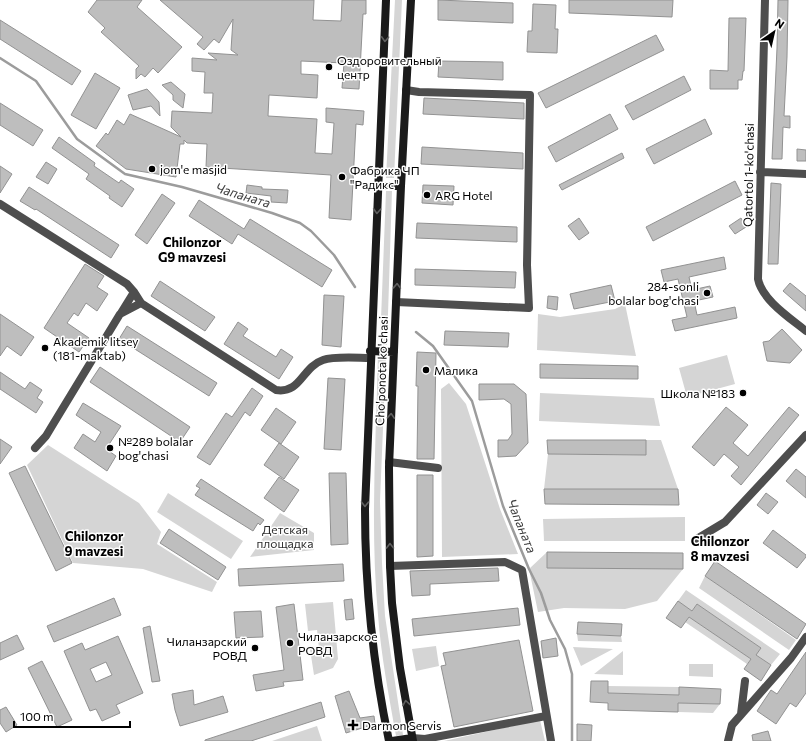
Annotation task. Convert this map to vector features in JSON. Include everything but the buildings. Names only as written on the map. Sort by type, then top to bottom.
[{"type":"main road","name":"Cho'ponota ko'chasi","points":[[386,0],[370,354],[365,551],[370,622],[389,741]]},
{"type":"main road","name":"Cho'ponota ko'chasi","points":[[411,0],[389,462],[390,566],[394,626],[412,740]]},
{"type":"main road","points":[[378,186],[401,186]]},
{"type":"main road","points":[[370,354],[394,352]]},
{"type":"main road","points":[[392,741],[412,740]]},
{"type":"street","name":"Qatortol 1-ko'chasi","points":[[764,0],[758,284],[768,299],[806,331]]},
{"type":"street","points":[[396,302],[529,308],[527,258],[530,95],[419,92],[406,90]]},
{"type":"street","points":[[760,172],[806,174]]},
{"type":"street","points":[[0,204],[127,284],[134,292],[140,303],[276,390],[284,391],[291,388],[297,384],[311,366],[324,359],[370,354]]},
{"type":"street","points":[[35,448],[46,436],[134,292]]},
{"type":"street","points":[[120,314],[140,303]]},
{"type":"street","points":[[695,540],[725,522],[806,436]]},
{"type":"street","points":[[389,462],[438,468]]},
{"type":"street","points":[[390,566],[505,562],[522,570],[551,741]]},
{"type":"street","points":[[728,741],[732,725],[791,658],[806,637]]},
{"type":"street","points":[[741,714],[745,681]]},
{"type":"street","points":[[412,740],[420,740],[546,716]]},
{"type":"green space","points":[[395,0],[402,0],[394,178],[386,178]]},
{"type":"green space","points":[[386,191],[392,191],[387,345],[380,345]]},
{"type":"green space","points":[[625,304],[636,356],[537,350],[538,314],[560,317],[615,309]]},
{"type":"green space","points":[[378,354],[386,355],[380,501],[385,616],[403,735],[396,736],[381,646],[374,550],[374,484]]},
{"type":"green space","points":[[727,355],[735,384],[687,397],[679,368]]},
{"type":"green space","points":[[449,383],[466,404],[500,509],[518,554],[442,557],[441,389]]},
{"type":"green space","points":[[540,393],[654,398],[660,426],[539,421]]},
{"type":"green space","points":[[646,440],[661,440],[678,489],[544,489],[548,454],[646,455]]},
{"type":"green space","points":[[48,445],[139,503],[161,532],[157,544],[217,582],[212,592],[143,569],[73,563],[27,465]]},
{"type":"green space","points":[[168,493],[243,541],[231,559],[157,512]]},
{"type":"green space","name":"Детская площадка","points":[[280,513],[314,533],[314,550],[250,557]]},
{"type":"green space","points":[[685,517],[685,541],[544,541],[543,519]]},
{"type":"green space","points":[[547,552],[683,569],[657,601],[625,609],[564,608],[538,612],[529,569]]},
{"type":"green space","points":[[705,576],[796,640],[789,650],[699,588]]},
{"type":"green space","points":[[686,590],[780,654],[771,665],[756,655],[761,648],[697,604],[692,611],[678,601]]},
{"type":"green space","points":[[333,602],[338,659],[333,668],[314,675],[310,649],[319,648],[317,630],[308,631],[305,604]]},
{"type":"green space","points":[[689,617],[751,659],[747,664],[685,622]]},
{"type":"green space","points":[[577,634],[621,636],[622,642],[578,641]]},
{"type":"green space","points":[[436,646],[439,666],[416,671],[412,649]]},
{"type":"green space","points":[[573,647],[613,649],[581,666]]},
{"type":"green space","points":[[623,651],[623,675],[594,674]]},
{"type":"green space","points":[[689,664],[713,664],[713,677],[689,676]]},
{"type":"green space","points":[[608,686],[679,687],[679,695],[608,693]]},
{"type":"green space","points":[[678,703],[720,704],[713,713],[678,712]]},
{"type":"green space","points":[[540,720],[545,741],[444,741]]},
{"type":"green space","points":[[317,726],[322,741],[272,741]]},
{"type":"waterway","name":"Чапаната","points":[[0,58],[36,81],[77,139],[125,174],[182,187],[272,213],[300,223],[311,231],[334,255],[355,287]]},
{"type":"waterway","name":"Чапаната","points":[[416,332],[433,346],[472,401],[503,506],[529,569],[541,593],[550,620],[565,649],[572,674],[572,741]]},
{"type":"place","name":"Оздоровительный центр","points":[[329,67]]},
{"type":"place","name":"jom'e masjid","points":[[152,169]]},
{"type":"place","name":"Фабрика ЧП \"Радикс\"","points":[[342,177]]},
{"type":"place","name":"ARG Hotel","points":[[427,195]]},
{"type":"place","name":"284-sonli bolalar bog'chasi","points":[[707,293]]},
{"type":"place","name":"Akademik litsey (181-maktab)","points":[[45,348]]},
{"type":"place","name":"Малика","points":[[426,370]]},
{"type":"place","name":"Школа №183","points":[[743,393]]},
{"type":"place","name":"№289 bolalar bog'chasi","points":[[110,448]]},
{"type":"place","name":"Чиланзарское РОВД","points":[[290,643]]},
{"type":"place","name":"Чиланзарский РОВД","points":[[255,648]]},
{"type":"place","name":"Darmon Servis","points":[[353,725]]},
{"type":"district","name":"Chilonzor G9 mavzesi","points":[[192,250]]},
{"type":"district","name":"Chilonzor 9 mavzesi","points":[[94,544]]},
{"type":"district","name":"Chilonzor 8 mavzesi","points":[[720,548]]}]
